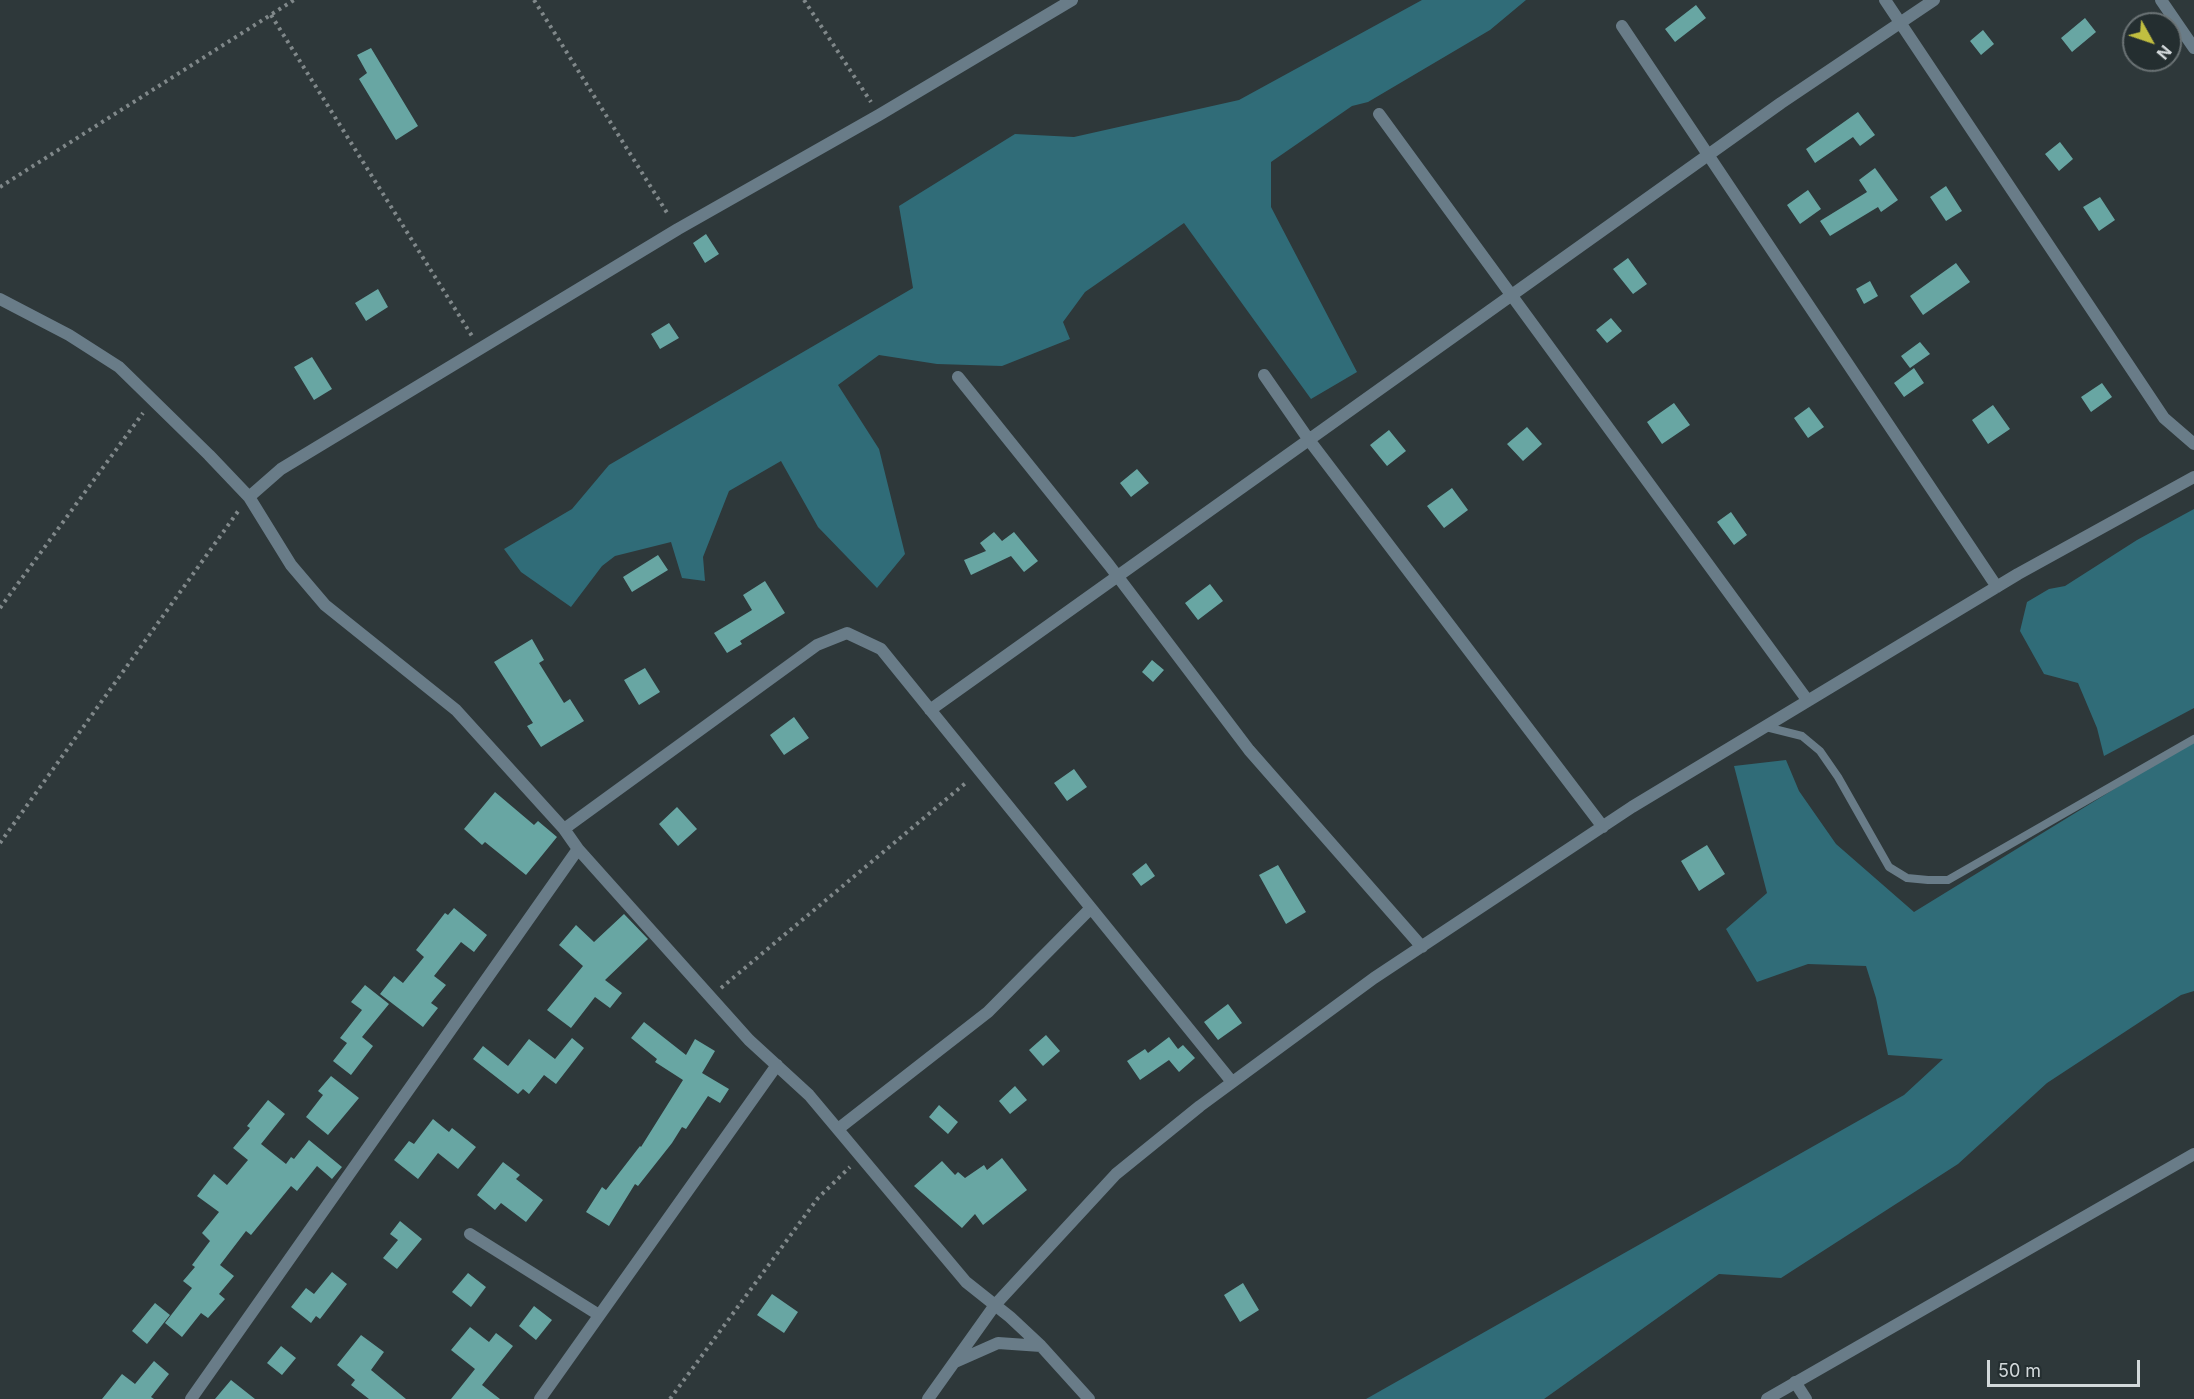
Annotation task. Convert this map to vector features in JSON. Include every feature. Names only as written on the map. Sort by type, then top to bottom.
[{"type":"street","points":[[249,497],[281,469],[678,229],[879,115],[1072,0]]},
{"type":"street","points":[[1885,0],[2164,418],[2194,444]]},
{"type":"street","points":[[930,710],[1781,103],[1934,0]]},
{"type":"street","points":[[2161,0],[2194,48]]},
{"type":"street","points":[[1622,26],[1997,587]]},
{"type":"street","points":[[1379,114],[1808,701]]},
{"type":"street","points":[[0,299],[69,335],[119,367],[249,497],[291,565],[325,605],[456,710],[749,1040],[809,1095],[966,1282],[1041,1346],[1089,1399]]},
{"type":"street","points":[[1264,375],[1309,440],[1603,827]]},
{"type":"street","points":[[958,377],[1118,576],[1249,750],[1422,947]]},
{"type":"street","points":[[928,1399],[995,1305],[1116,1174],[1232,1082],[1374,978],[1603,827],[1808,701],[1997,587],[2194,477]]},
{"type":"street","points":[[564,829],[817,645],[847,633],[881,649],[1232,1082]]},
{"type":"street","points":[[191,1399],[578,849]]},
{"type":"street","points":[[838,1129],[988,1012],[1091,908]]},
{"type":"street","points":[[540,1399],[777,1065]]},
{"type":"street","points":[[1767,1399],[2194,1154]]},
{"type":"street","points":[[470,1234],[599,1315]]},
{"type":"street","points":[[954,1362],[998,1343],[1041,1346]]},
{"type":"street","points":[[1796,1382],[1806,1399]]},
{"type":"lane","points":[[1766,727],[1802,736],[1820,751],[1838,777],[1889,867],[1907,878],[1928,880],[1948,880],[2194,739]]},
{"type":"path","points":[[0,187],[294,0]]},
{"type":"path","points":[[534,0],[678,229]]},
{"type":"path","points":[[804,0],[879,115]]},
{"type":"path","points":[[271,15],[480,349]]},
{"type":"path","points":[[0,609],[152,400]]},
{"type":"path","points":[[0,843],[249,497]]},
{"type":"path","points":[[711,996],[980,772]]},
{"type":"path","points":[[670,1399],[818,1198],[861,1156]]},
{"type":"shaded area","points":[[1422,0],[1526,0],[1490,30],[1368,102],[1352,106],[1271,162],[1271,207],[1357,372],[1311,399],[1184,223],[1085,292],[1063,322],[1070,339],[1002,366],[937,364],[879,355],[838,385],[879,449],[905,554],[877,588],[818,527],[781,461],[729,491],[703,557],[705,581],[682,578],[671,542],[615,556],[602,566],[571,607],[521,572],[504,549],[572,509],[609,465],[913,288],[899,206],[1015,134],[1074,137],[1239,100]]},
{"type":"shaded area","points":[[2194,509],[2194,708],[2104,756],[2097,728],[2078,683],[2044,674],[2020,631],[2027,602],[2049,589],[2065,586],[2137,540]]},
{"type":"shaded area","points":[[2194,740],[2194,991],[2181,995],[2047,1083],[1958,1164],[1781,1278],[1719,1274],[1544,1399],[1366,1399],[1904,1095],[1943,1059],[1888,1055],[1876,998],[1866,966],[1808,964],[1757,982],[1726,929],[1767,893],[1734,766],[1786,760],[1799,791],[1836,844],[1914,912]]},
{"type":"building","points":[[1696,5],[1706,18],[1675,42],[1665,29]]},
{"type":"building","points":[[2085,18],[2096,32],[2072,52],[2061,38]]},
{"type":"building","points":[[1983,30],[1994,44],[1981,55],[1970,41]]},
{"type":"building","points":[[371,48],[418,126],[396,140],[359,79],[367,73],[357,55]]},
{"type":"building","points":[[1858,112],[1875,135],[1860,146],[1853,137],[1815,163],[1806,149]]},
{"type":"building","points":[[2060,142],[2073,159],[2059,171],[2045,154]]},
{"type":"building","points":[[1875,168],[1898,200],[1881,212],[1878,207],[1830,236],[1820,221],[1867,192],[1859,180]]},
{"type":"building","points":[[1946,186],[1962,211],[1946,221],[1930,197]]},
{"type":"building","points":[[1808,190],[1821,209],[1800,224],[1787,205]]},
{"type":"building","points":[[2100,197],[2115,220],[2099,231],[2083,207]]},
{"type":"building","points":[[706,234],[719,254],[705,263],[693,243]]},
{"type":"building","points":[[1628,258],[1647,284],[1633,294],[1613,269]]},
{"type":"building","points":[[1956,263],[1970,282],[1923,315],[1910,296]]},
{"type":"building","points":[[1870,281],[1878,296],[1864,304],[1856,289]]},
{"type":"building","points":[[378,289],[388,307],[366,321],[355,303]]},
{"type":"building","points":[[1611,318],[1622,331],[1607,343],[1596,330]]},
{"type":"building","points":[[669,323],[679,338],[660,349],[651,334]]},
{"type":"building","points":[[1920,342],[1930,354],[1910,368],[1901,356]]},
{"type":"building","points":[[312,357],[332,389],[314,400],[294,367]]},
{"type":"building","points":[[1914,368],[1924,383],[1904,397],[1894,383]]},
{"type":"building","points":[[2102,383],[2112,397],[2091,412],[2081,397]]},
{"type":"building","points":[[1674,403],[1690,425],[1662,444],[1647,422]]},
{"type":"building","points":[[1993,405],[2010,429],[1988,444],[1972,420]]},
{"type":"building","points":[[1809,407],[1824,427],[1808,438],[1794,418]]},
{"type":"building","points":[[1527,427],[1542,444],[1523,461],[1507,444]]},
{"type":"building","points":[[1389,430],[1406,451],[1387,466],[1370,445]]},
{"type":"building","points":[[1137,469],[1149,483],[1131,497],[1120,483]]},
{"type":"building","points":[[1452,488],[1468,510],[1444,528],[1427,506]]},
{"type":"building","points":[[1731,512],[1747,535],[1734,545],[1717,522]]},
{"type":"building","points":[[994,532],[1002,541],[1014,532],[1038,561],[1024,572],[1011,556],[971,575],[964,560],[986,551],[980,543]]},
{"type":"building","points":[[658,555],[668,570],[632,592],[623,577]]},
{"type":"building","points":[[765,581],[785,613],[740,641],[742,644],[727,653],[714,633],[752,610],[743,595]]},
{"type":"building","points":[[1210,584],[1223,601],[1198,620],[1185,603]]},
{"type":"building","points":[[532,639],[544,660],[539,663],[564,703],[570,699],[584,721],[541,747],[527,726],[533,723],[494,662]]},
{"type":"building","points":[[1152,660],[1164,670],[1153,682],[1142,672]]},
{"type":"building","points":[[645,668],[660,692],[639,705],[624,680]]},
{"type":"building","points":[[794,717],[809,738],[784,755],[770,735]]},
{"type":"building","points":[[1074,769],[1087,787],[1067,801],[1054,783]]},
{"type":"building","points":[[495,792],[534,825],[538,821],[557,837],[526,875],[485,842],[482,845],[464,829]]},
{"type":"building","points":[[677,807],[697,829],[678,846],[659,824]]},
{"type":"building","points":[[1707,845],[1725,874],[1699,891],[1681,861]]},
{"type":"building","points":[[1146,863],[1155,876],[1141,886],[1132,874]]},
{"type":"building","points":[[1278,865],[1306,912],[1286,924],[1259,875]]},
{"type":"building","points":[[454,908],[487,935],[474,952],[461,942],[434,976],[446,985],[431,1003],[438,1008],[423,1027],[380,994],[394,976],[403,983],[424,957],[416,950],[445,913],[448,915]]},
{"type":"building","points":[[624,914],[648,939],[605,980],[622,993],[610,1008],[595,997],[571,1028],[547,1010],[583,966],[559,945],[576,925],[594,942]]},
{"type":"building","points":[[365,985],[389,1004],[362,1037],[373,1046],[351,1075],[333,1061],[347,1043],[340,1038],[362,1010],[351,1002]]},
{"type":"building","points":[[1228,1004],[1242,1023],[1218,1040],[1204,1022]]},
{"type":"building","points":[[644,1022],[686,1055],[695,1039],[715,1051],[702,1073],[729,1089],[720,1103],[708,1096],[686,1129],[682,1127],[638,1186],[635,1184],[609,1226],[586,1212],[602,1187],[606,1190],[641,1147],[683,1080],[655,1062],[657,1059],[631,1038]]},
{"type":"building","points":[[1046,1035],[1060,1051],[1043,1066],[1029,1050]]},
{"type":"building","points":[[1169,1037],[1178,1049],[1183,1045],[1195,1058],[1179,1072],[1169,1060],[1140,1080],[1127,1061],[1145,1049],[1148,1053]]},
{"type":"building","points":[[572,1038],[584,1048],[556,1084],[544,1075],[529,1094],[523,1089],[518,1094],[473,1059],[483,1046],[508,1066],[529,1039],[555,1059]]},
{"type":"building","points":[[331,1076],[359,1098],[328,1135],[306,1117],[323,1095],[318,1091]]},
{"type":"building","points":[[1015,1086],[1027,1100],[1010,1114],[999,1101]]},
{"type":"building","points":[[268,1100],[285,1114],[261,1144],[286,1164],[291,1157],[294,1159],[309,1140],[342,1167],[332,1179],[317,1166],[297,1191],[291,1186],[251,1235],[246,1231],[220,1265],[234,1276],[219,1294],[225,1299],[208,1318],[201,1313],[182,1337],[165,1323],[192,1288],[183,1281],[195,1267],[192,1265],[210,1241],[202,1233],[219,1212],[197,1196],[214,1174],[227,1185],[248,1160],[233,1148],[250,1128],[247,1126]]},
{"type":"building","points":[[939,1105],[958,1122],[948,1134],[929,1117]]},
{"type":"building","points":[[433,1119],[449,1132],[452,1128],[476,1147],[458,1169],[438,1153],[418,1179],[394,1160],[409,1141],[414,1144]]},
{"type":"building","points":[[1002,1158],[1027,1190],[983,1225],[975,1214],[962,1228],[914,1186],[942,1161],[955,1175],[958,1172],[965,1178],[984,1165],[987,1170]]},
{"type":"building","points":[[503,1162],[520,1175],[516,1179],[543,1200],[526,1222],[501,1203],[495,1210],[477,1195]]},
{"type":"building","points":[[400,1221],[422,1239],[397,1269],[383,1258],[398,1240],[390,1234]]},
{"type":"building","points":[[332,1272],[347,1284],[320,1319],[316,1316],[311,1323],[291,1307],[306,1288],[314,1294]]},
{"type":"building","points":[[468,1273],[486,1287],[471,1307],[452,1292]]},
{"type":"building","points":[[1243,1283],[1259,1310],[1240,1322],[1224,1295]]},
{"type":"building","points":[[772,1294],[798,1312],[784,1333],[757,1315]]},
{"type":"building","points":[[155,1303],[170,1315],[147,1344],[132,1331]]},
{"type":"building","points":[[534,1306],[552,1320],[536,1340],[519,1326]]},
{"type":"building","points":[[470,1327],[489,1342],[496,1333],[513,1346],[482,1385],[500,1399],[451,1399],[475,1369],[451,1350]]},
{"type":"building","points":[[361,1335],[384,1352],[371,1370],[406,1399],[369,1399],[351,1385],[355,1380],[337,1365]]},
{"type":"building","points":[[281,1346],[296,1358],[282,1375],[267,1363]]},
{"type":"building","points":[[154,1361],[169,1374],[151,1397],[154,1399],[102,1399],[122,1374],[135,1384]]},
{"type":"building","points":[[231,1380],[255,1399],[215,1399]]}]
